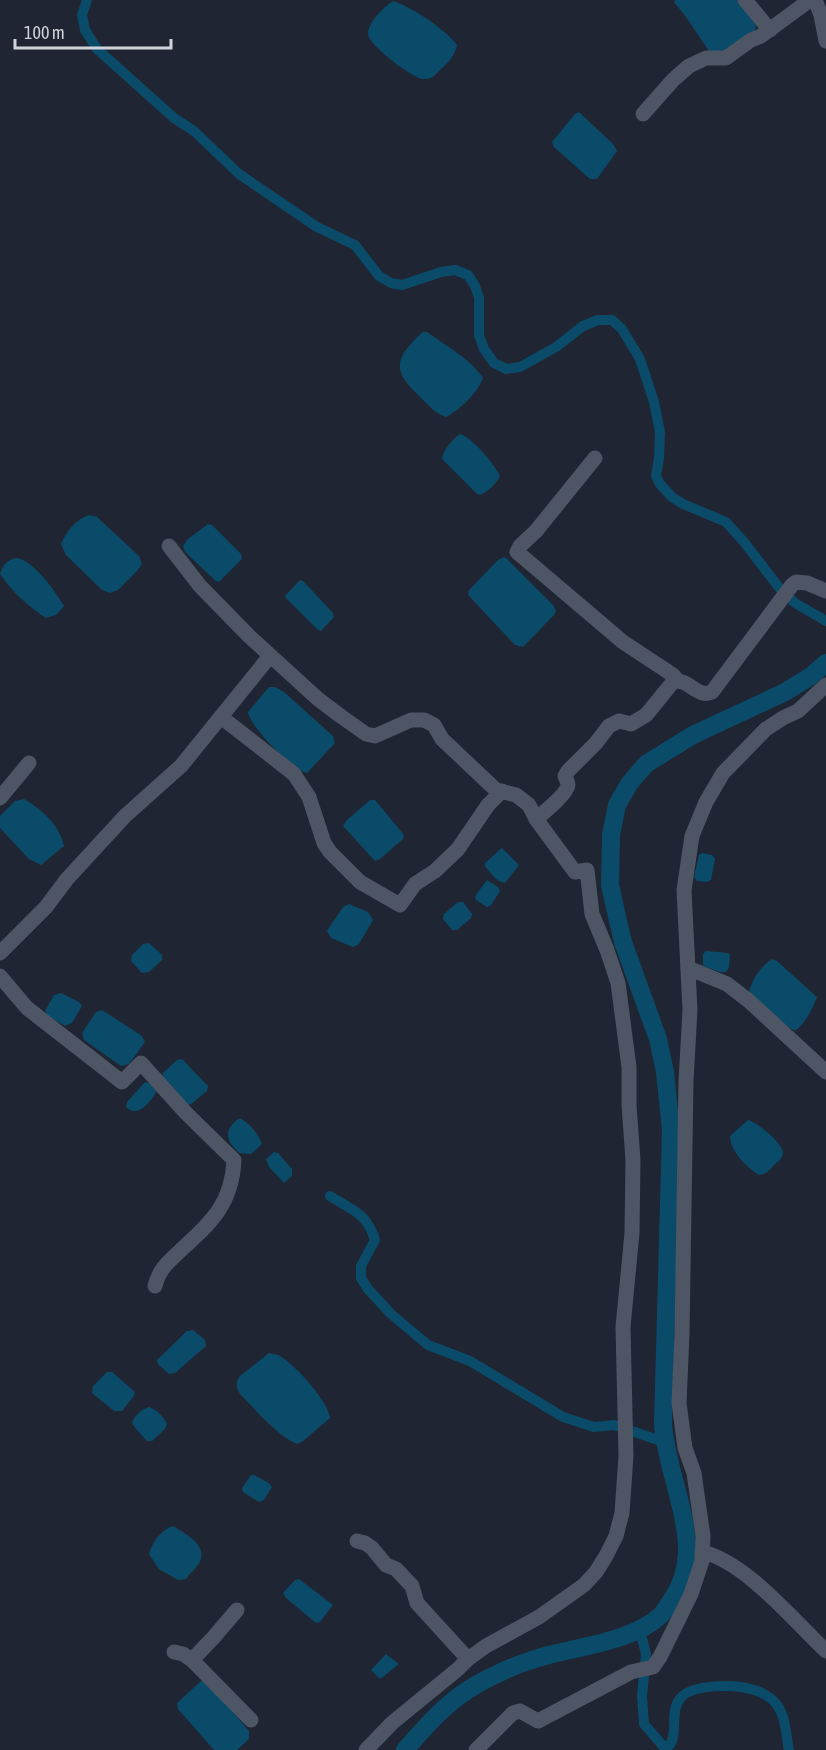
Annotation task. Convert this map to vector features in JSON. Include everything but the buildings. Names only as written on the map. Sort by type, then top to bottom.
[{"type":"street","points":[[745,0],[770,30]]},
{"type":"street","points":[[643,114],[673,80],[689,66],[706,58],[726,58],[813,0],[821,15],[826,41]]},
{"type":"street","points":[[595,458],[517,552],[623,642],[674,675],[678,681]]},
{"type":"street","points":[[169,546],[200,586],[270,657],[318,699],[366,734],[375,736],[411,720],[424,720],[434,725],[442,739],[496,790],[516,795],[529,805],[536,819],[575,873],[587,870],[592,914],[618,983],[629,1066],[633,1160],[632,1233],[624,1327],[626,1456],[622,1513],[616,1536],[596,1572],[584,1585],[563,1602],[486,1646],[468,1659],[459,1669],[392,1723],[366,1750]]},
{"type":"street","points":[[536,819],[567,789],[568,783],[565,776],[568,771],[584,757],[609,726],[619,721],[631,724],[646,715],[673,682],[682,682],[703,693],[712,692],[792,585],[800,582],[807,583],[826,591]]},
{"type":"street","points":[[0,953],[46,907],[67,879],[125,816],[182,766],[270,657]]},
{"type":"street","points":[[476,1750],[513,1713],[520,1711],[538,1721],[632,1672],[652,1667],[660,1657],[690,1594],[702,1562],[703,1536],[694,1473],[685,1448],[679,1403],[686,1081],[690,1010],[684,890],[692,836],[706,802],[723,773],[766,729],[798,711],[826,685]]},
{"type":"street","points":[[221,717],[294,774],[309,796],[324,843],[330,852],[360,882],[400,905],[415,884],[435,871],[458,849],[488,805],[502,791]]},
{"type":"street","points":[[0,798],[29,764]]},
{"type":"street","points":[[688,968],[726,984],[826,1072]]},
{"type":"street","points":[[0,976],[27,1008],[122,1082],[141,1063],[186,1113],[234,1160],[226,1198],[217,1214],[162,1268],[155,1286]]},
{"type":"street","points":[[357,1541],[372,1548],[386,1565],[396,1569],[412,1586],[417,1603],[468,1659]]},
{"type":"street","points":[[702,1552],[722,1559],[747,1577],[779,1603],[826,1652]]},
{"type":"street","points":[[192,1660],[237,1610]]},
{"type":"street","points":[[174,1652],[183,1654],[192,1660],[251,1720]]},
{"type":"water","points":[[675,0],[737,0],[756,25],[755,31],[718,55],[709,51],[674,2]]},
{"type":"water","points":[[393,1],[428,19],[457,45],[449,61],[431,78],[423,79],[410,73],[391,60],[370,38],[369,28],[374,19]]},
{"type":"water","points":[[579,112],[613,144],[617,151],[597,179],[590,179],[554,147],[552,142]]},
{"type":"water","points":[[423,332],[427,332],[465,359],[483,378],[468,400],[446,417],[426,403],[408,385],[401,373],[401,360],[404,353]]},
{"type":"water","points":[[460,434],[482,452],[500,476],[497,482],[479,495],[442,459],[449,445]]},
{"type":"water","points":[[89,515],[97,517],[139,556],[142,564],[118,590],[110,593],[102,590],[66,555],[61,544],[72,527]]},
{"type":"water","points":[[208,524],[212,525],[241,554],[242,559],[219,582],[185,552],[183,546],[188,539]]},
{"type":"water","points":[[504,557],[553,605],[556,611],[523,647],[515,645],[469,596],[468,592],[498,560]]},
{"type":"water","points":[[17,558],[31,565],[55,592],[64,606],[56,615],[46,618],[39,613],[15,593],[0,574],[6,563]]},
{"type":"water","points":[[300,580],[333,613],[334,617],[321,631],[285,596]]},
{"type":"water","points":[[269,687],[275,687],[284,692],[333,736],[335,743],[307,773],[283,757],[256,728],[251,719],[248,712]]},
{"type":"water","points":[[24,799],[49,818],[62,838],[64,846],[41,865],[29,859],[0,828],[0,816],[15,801]]},
{"type":"water","points":[[370,800],[375,800],[404,835],[403,839],[375,861],[343,826]]},
{"type":"water","points":[[502,848],[519,865],[505,883],[496,879],[485,866],[485,863]]},
{"type":"water","points":[[702,853],[712,855],[715,859],[711,880],[706,882],[697,881],[694,877],[699,855]]},
{"type":"water","points":[[487,880],[500,891],[491,905],[487,907],[476,900],[475,896]]},
{"type":"water","points":[[458,902],[463,902],[472,914],[471,918],[457,930],[452,930],[443,919],[444,914]]},
{"type":"water","points":[[349,904],[368,912],[373,920],[359,944],[353,947],[331,938],[327,931],[343,907]]},
{"type":"water","points":[[149,943],[162,955],[162,960],[149,972],[142,973],[131,961],[132,955],[143,944]]},
{"type":"water","points":[[706,951],[730,955],[726,972],[703,966],[703,954]]},
{"type":"water","points":[[772,959],[817,997],[811,1011],[795,1031],[773,1018],[749,993],[757,974]]},
{"type":"water","points":[[61,993],[79,1002],[82,1006],[72,1023],[65,1026],[48,1016],[45,1011],[54,995]]},
{"type":"water","points":[[102,1010],[142,1036],[145,1042],[129,1064],[121,1066],[84,1040],[82,1033],[96,1012]]},
{"type":"water","points":[[182,1059],[208,1086],[207,1091],[186,1106],[162,1079],[163,1073],[177,1060]]},
{"type":"water","points":[[145,1082],[157,1091],[151,1099],[140,1110],[135,1111],[126,1107],[127,1102]]},
{"type":"water","points":[[240,1118],[253,1129],[262,1144],[251,1154],[239,1153],[228,1137],[230,1127]]},
{"type":"water","points":[[748,1120],[768,1133],[783,1152],[779,1160],[768,1171],[759,1175],[745,1164],[731,1142],[730,1136]]},
{"type":"water","points":[[274,1152],[278,1153],[292,1169],[292,1176],[284,1183],[269,1167],[266,1159]]},
{"type":"water","points":[[193,1330],[205,1340],[206,1346],[175,1373],[169,1374],[158,1364],[157,1360],[187,1331]]},
{"type":"water","points":[[269,1353],[278,1355],[301,1374],[324,1402],[328,1411],[330,1418],[297,1444],[267,1422],[240,1394],[237,1387],[240,1376]]},
{"type":"water","points":[[107,1372],[112,1372],[135,1392],[122,1411],[114,1411],[92,1393],[93,1386]]},
{"type":"water","points":[[149,1407],[160,1414],[167,1424],[165,1429],[152,1441],[147,1441],[132,1423],[139,1413]]},
{"type":"water","points":[[251,1475],[269,1483],[272,1487],[264,1500],[259,1502],[243,1492],[242,1488]]},
{"type":"water","points":[[173,1526],[193,1539],[200,1548],[200,1562],[186,1579],[178,1580],[159,1569],[149,1554],[158,1537]]},
{"type":"water","points":[[299,1579],[333,1605],[320,1622],[316,1623],[283,1593],[295,1580]]},
{"type":"water","points":[[386,1654],[399,1664],[380,1679],[371,1670]]},
{"type":"water","points":[[201,1681],[208,1683],[249,1731],[249,1739],[237,1750],[214,1750],[178,1709],[177,1703]]},
{"type":"waterway","points":[[87,0],[82,15],[85,30],[97,49],[174,118],[194,131],[239,174],[317,227],[355,245],[379,276],[391,283],[402,285],[441,272],[455,270],[468,275],[479,298],[479,335],[484,349],[494,363],[506,369],[520,367],[556,347],[583,326],[598,320],[612,320],[622,329],[640,359],[654,402],[660,432],[656,476],[660,484],[672,497],[683,504],[726,522],[781,590],[795,603],[826,621]]},
{"type":"waterway","points":[[405,1750],[424,1728],[466,1691],[505,1670],[524,1663],[616,1639],[648,1625],[665,1610],[680,1584],[687,1554],[686,1538],[663,1424],[671,1130],[665,1072],[658,1039],[623,942],[610,885],[611,835],[617,805],[629,784],[646,764],[693,735],[785,692],[811,676],[826,663]]},
{"type":"waterway","points":[[330,1196],[358,1213],[372,1231],[375,1240],[361,1266],[361,1278],[368,1289],[391,1314],[428,1345],[470,1361],[563,1417],[594,1427],[614,1425],[664,1442]]},
{"type":"waterway","points":[[640,1630],[646,1654],[642,1696],[644,1724],[663,1746],[667,1748],[671,1743],[676,1706],[685,1694],[703,1688],[726,1686],[757,1691],[775,1702],[784,1721],[789,1750]]}]
